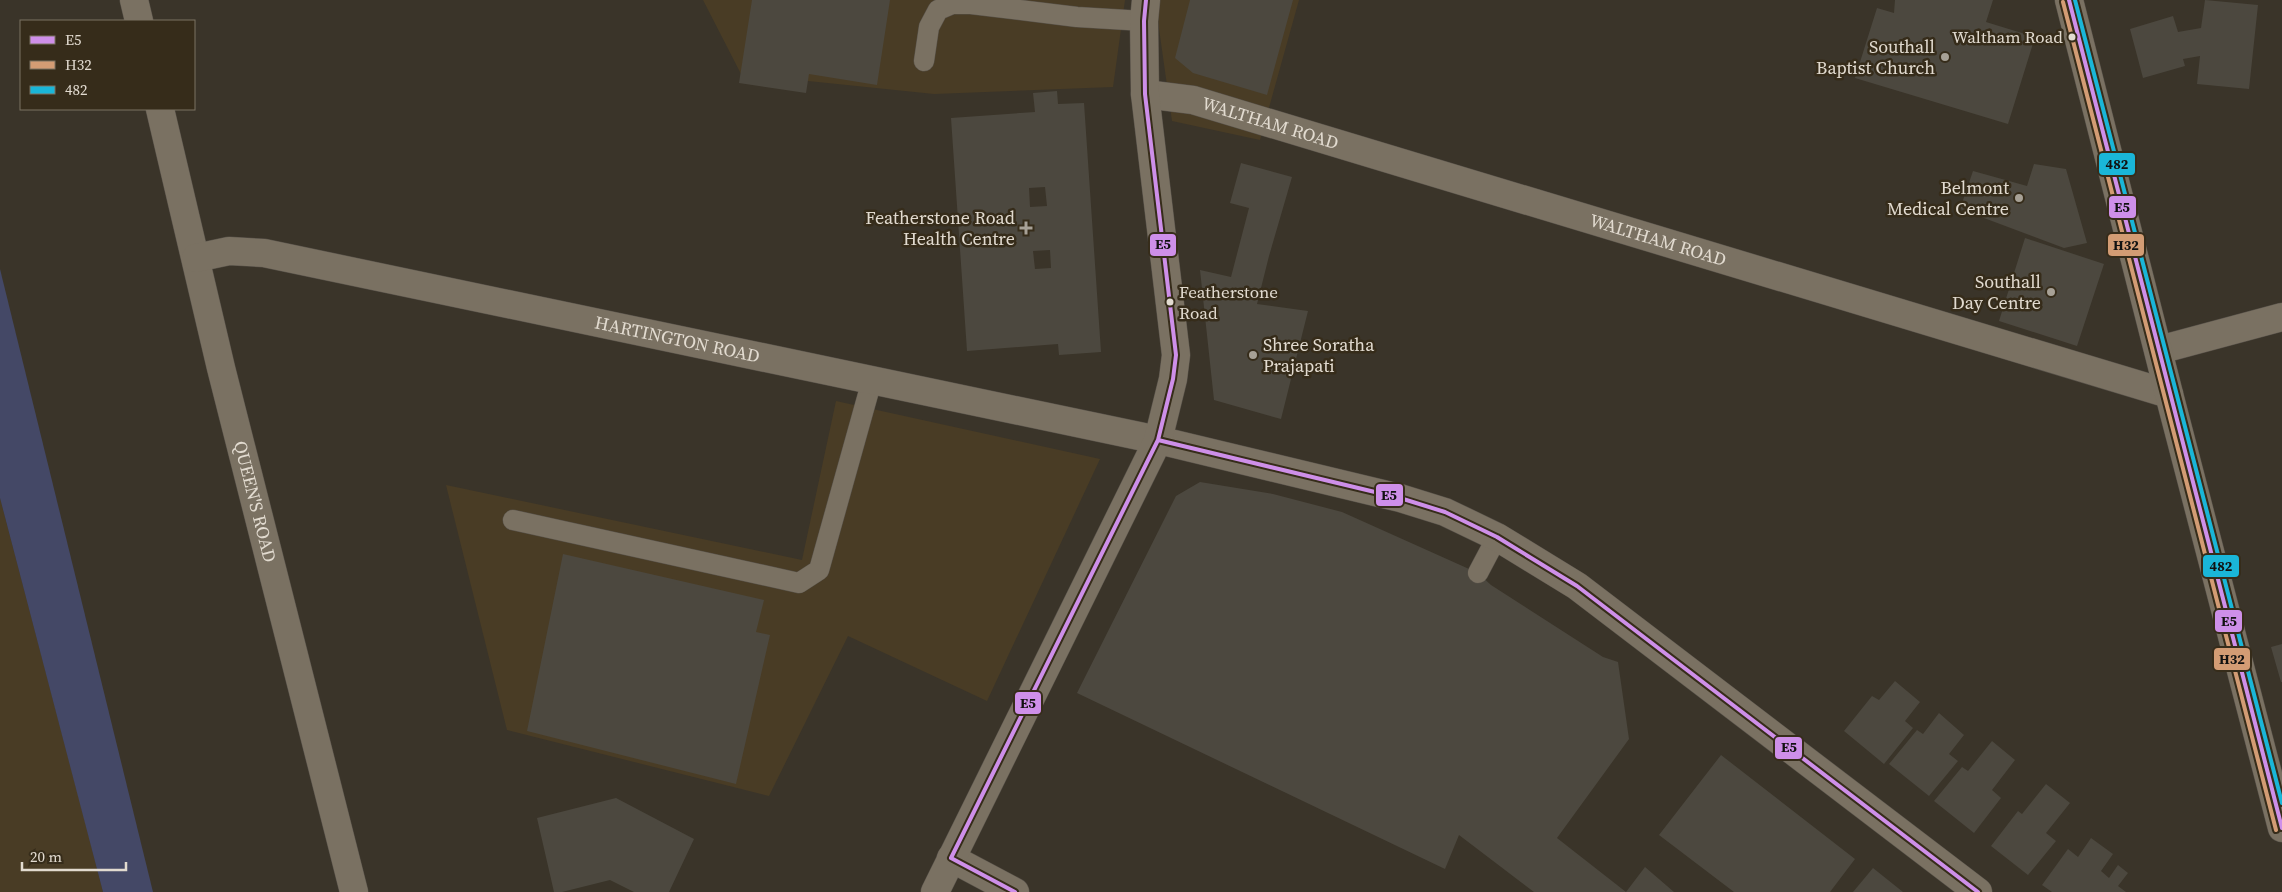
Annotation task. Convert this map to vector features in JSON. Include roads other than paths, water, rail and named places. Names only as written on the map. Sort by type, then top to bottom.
[{"type":"street","points":[[134,0],[139,20]]},
{"type":"street","points":[[2069,0],[2282,828]]},
{"type":"street","points":[[934,892],[1158,440],[1173,379],[1176,355],[1145,94],[1145,10]]},
{"type":"street","name":"WALTHAM ROAD","points":[[1145,94],[1192,100],[2169,394]]},
{"type":"street","name":"QUEEN'S ROAD","points":[[160,110],[222,368],[354,892]]},
{"type":"street","name":"HARTINGTON ROAD","points":[[196,258],[229,251],[264,252],[1158,440]]},
{"type":"street","points":[[2159,350],[2282,317]]},
{"type":"street","points":[[1158,440],[1400,498],[1445,512],[1497,537],[1577,586],[1978,892]]},
{"type":"street","points":[[952,858],[1015,892]]},
{"type":"lane","points":[[924,61],[930,27],[938,10],[952,4],[971,4],[1077,17],[1145,10]]},
{"type":"lane","points":[[513,520],[799,583],[819,570],[872,380]]},
{"type":"lane","points":[[1478,573],[1497,537]]},
{"type":"place","name":"Waltham Road","points":[[2072,37]]},
{"type":"place","name":"Southall Baptist Church","points":[[1945,57]]},
{"type":"place","name":"Belmont Medical Centre","points":[[2019,198]]},
{"type":"place","name":"Featherstone Road Health Centre","points":[[1026,228]]},
{"type":"place","name":"Southall Day Centre","points":[[2051,292]]},
{"type":"place","name":"Featherstone Road","points":[[1170,302]]},
{"type":"place","name":"Shree Soratha Prajapati","points":[[1253,355]]}]
